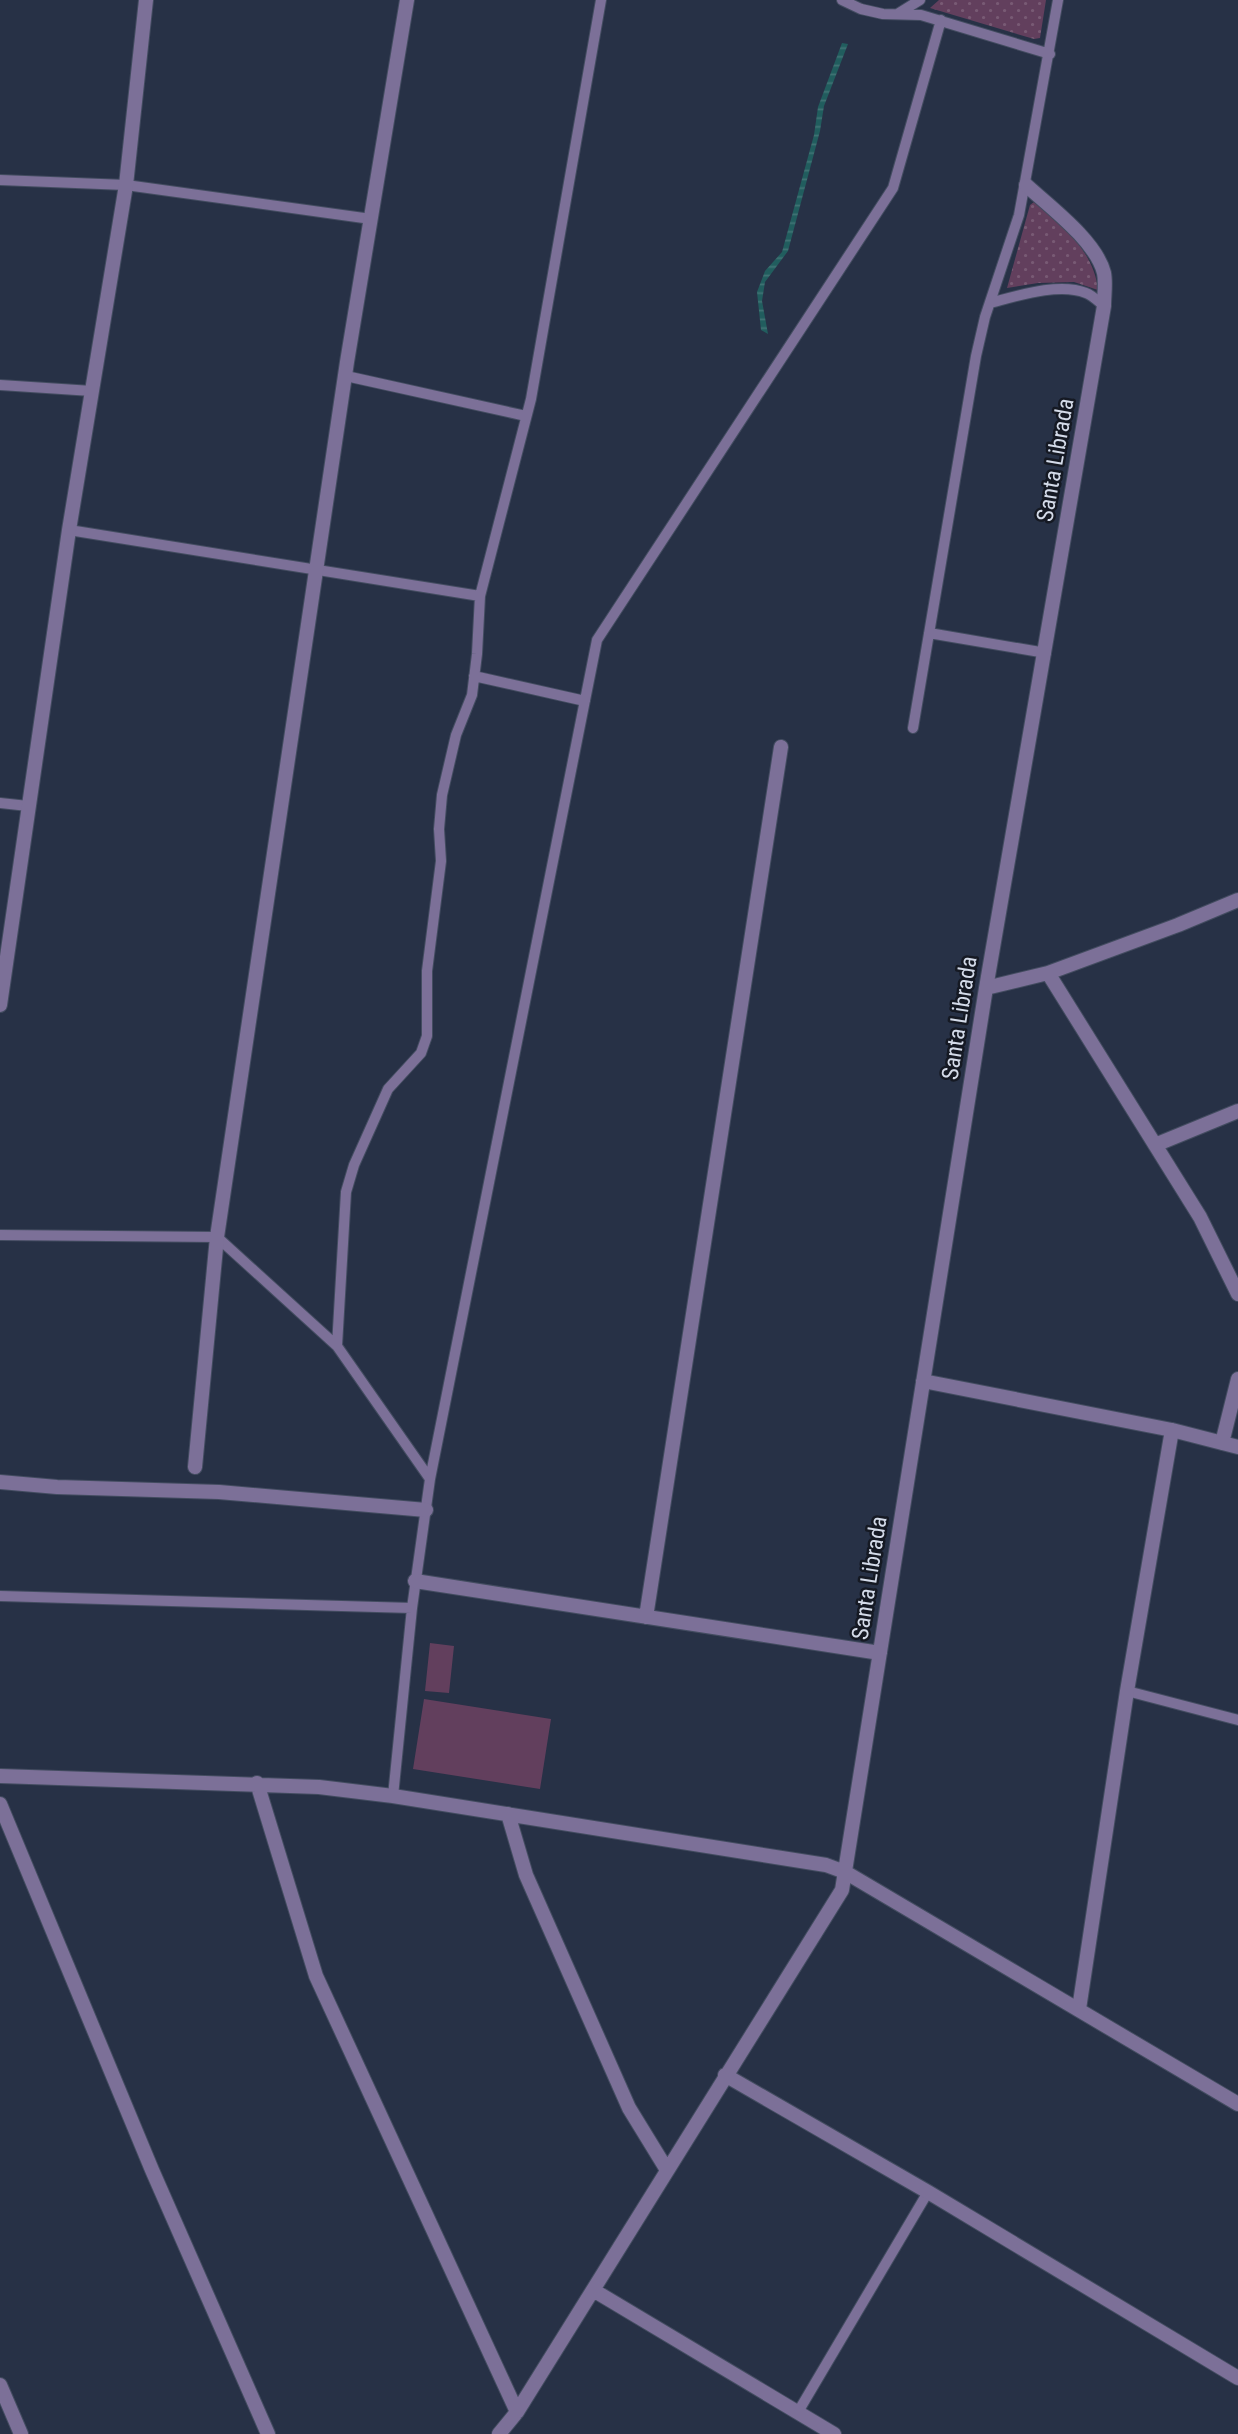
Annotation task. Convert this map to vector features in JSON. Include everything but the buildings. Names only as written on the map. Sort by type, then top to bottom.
[{"type":"street","points":[[0,1005],[69,530],[126,185],[146,0]]},
{"type":"street","points":[[195,1467],[217,1237],[370,219],[407,0]]},
{"type":"street","name":"Santa Librada","points":[[725,2075],[842,1890],[986,988],[1104,306],[1104,275],[1098,260],[1083,239],[1026,185]]},
{"type":"street","points":[[646,1617],[781,747]]},
{"type":"street","points":[[986,988],[1048,973],[1238,900]]},
{"type":"street","points":[[1048,973],[1200,1217],[1238,1294]]},
{"type":"street","points":[[1155,1145],[1238,1111]]},
{"type":"street","points":[[1222,1443],[1238,1379]]},
{"type":"street","points":[[923,1381],[1172,1430],[1238,1447]]},
{"type":"street","points":[[1079,2010],[1127,1691],[1172,1430]]},
{"type":"street","points":[[0,1482],[57,1487],[219,1492],[426,1510]]},
{"type":"street","points":[[415,1581],[880,1653]]},
{"type":"street","points":[[0,1776],[318,1787],[393,1796],[825,1865],[845,1872],[1238,2104]]},
{"type":"street","points":[[257,1783],[316,1976],[517,2412]]},
{"type":"street","points":[[0,1804],[152,2170],[268,2434]]},
{"type":"street","points":[[508,1814],[526,1875],[629,2108],[667,2170]]},
{"type":"street","points":[[499,2434],[517,2412],[725,2075],[928,2192],[1238,2378]]},
{"type":"street","points":[[593,2290],[834,2434]]},
{"type":"street","points":[[0,2385],[21,2434]]},
{"type":"lane","points":[[337,1346],[346,1192],[354,1165],[388,1089],[421,1053],[426,1036],[427,971],[441,862],[439,812],[456,735],[472,695],[480,596],[531,399],[601,0]]},
{"type":"lane","points":[[842,0],[861,9],[883,14],[921,15],[942,20],[1050,54]]},
{"type":"lane","points":[[899,13],[920,0]]},
{"type":"lane","points":[[913,728],[976,356],[1026,185],[1058,0]]},
{"type":"lane","points":[[393,1796],[415,1581],[430,1479],[597,640],[893,188],[942,20]]},
{"type":"lane","points":[[0,180],[126,185],[370,219]]},
{"type":"lane","points":[[990,303],[1029,293],[1069,289],[1087,293],[1104,306]]},
{"type":"lane","points":[[346,376],[526,416]]},
{"type":"lane","points":[[0,385],[92,391]]},
{"type":"lane","points":[[69,530],[480,596]]},
{"type":"lane","points":[[929,633],[1046,653]]},
{"type":"lane","points":[[474,676],[585,701]]},
{"type":"lane","points":[[0,803],[28,806]]},
{"type":"lane","points":[[0,1236],[217,1237],[337,1346],[430,1479]]},
{"type":"lane","points":[[0,1596],[412,1608]]},
{"type":"lane","points":[[1127,1691],[1238,1720]]},
{"type":"lane","points":[[798,2412],[928,2192]]},
{"type":"shaded area","points":[[939,0],[1046,0],[1040,38],[1034,39],[930,8]]},
{"type":"shaded area","points":[[842,43],[848,44],[824,106],[820,131],[788,251],[765,282],[762,301],[768,334],[761,330],[757,292],[765,271],[782,252],[814,135],[818,107]]},
{"type":"shaded area","points":[[1034,202],[1066,229],[1084,252],[1096,277],[1098,290],[1074,282],[1038,283],[1007,288],[1030,205]]},
{"type":"shaded area","points":[[430,1643],[454,1646],[449,1693],[425,1691]]},
{"type":"shaded area","points":[[424,1699],[551,1719],[540,1789],[413,1769]]}]
